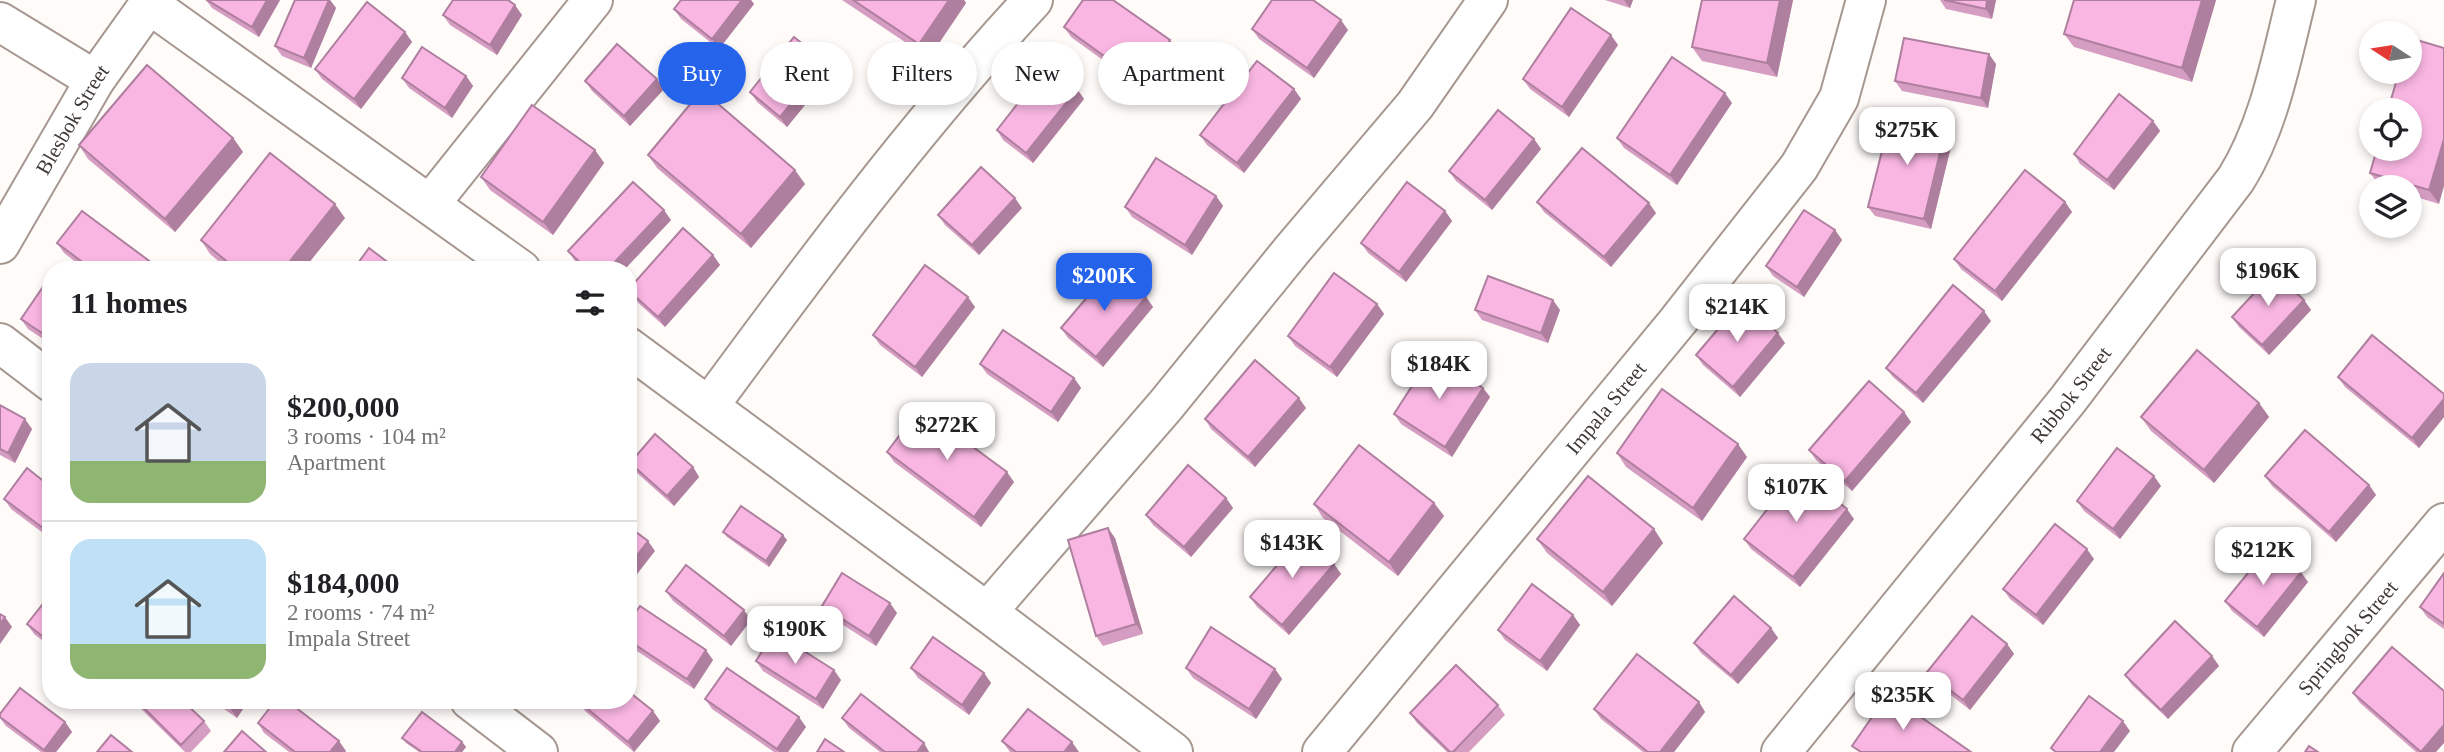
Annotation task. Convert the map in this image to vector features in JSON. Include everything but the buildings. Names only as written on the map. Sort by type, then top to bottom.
[{"type":"street","points":[[430,204],[593,0]]},
{"type":"street","points":[[709,406],[836,234],[990,46],[1033,0]]},
{"type":"street","points":[[987,612],[1166,405],[1415,105],[1488,0]]},
{"type":"street","name":"Impala Street","points":[[1322,752],[1678,321],[1799,167],[1839,98],[1866,0]]},
{"type":"street","name":"Ribbok Street","points":[[1781,752],[2067,401],[2236,179],[2251,155],[2264,118],[2296,0]]},
{"type":"street","points":[[150,2],[509,261]]},
{"type":"street","name":"Blesbok Street","points":[[0,244],[95,80],[150,2]]},
{"type":"street","points":[[0,22],[95,80]]},
{"type":"street","points":[[0,343],[42,375]]},
{"type":"street","points":[[637,354],[1173,752]]},
{"type":"street","name":"Springbok Street","points":[[2252,752],[2444,523]]},
{"type":"street","points":[[482,709],[538,752]]}]
